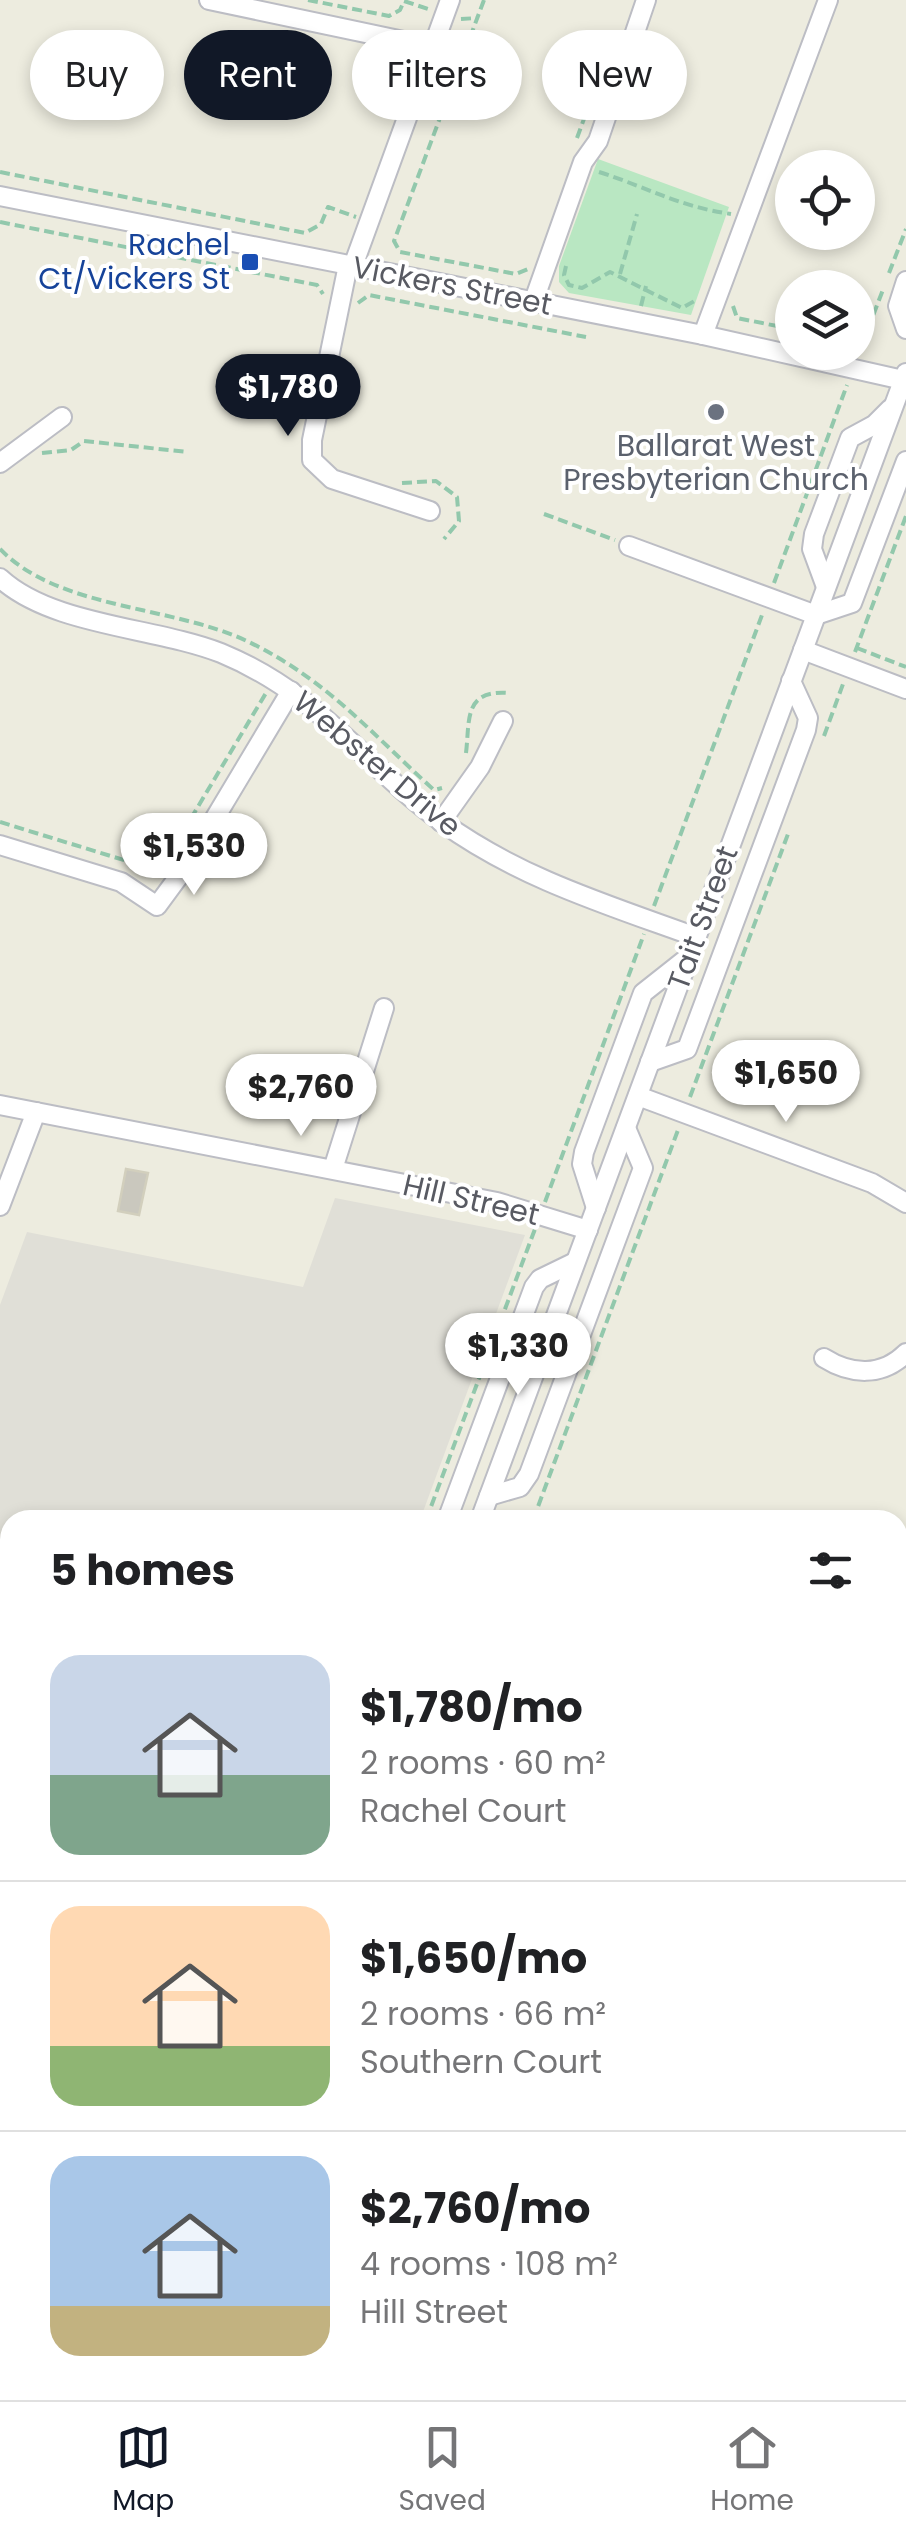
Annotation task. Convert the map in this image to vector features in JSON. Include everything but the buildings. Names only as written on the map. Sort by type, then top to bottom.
[{"type":"street","points":[[209,0],[244,4],[358,30]]},
{"type":"street","points":[[533,303],[582,166],[598,141],[646,0]]},
{"type":"street","points":[[703,334],[712,286],[828,0]]},
{"type":"street","points":[[405,120],[351,266],[312,440],[312,460],[332,479],[430,511]]},
{"type":"street","name":"Vickers Street","points":[[0,196],[775,349]]},
{"type":"street","points":[[906,281],[898,309],[906,328]]},
{"type":"street","name":"Vickers Street","points":[[873,370],[905,377]]},
{"type":"street","name":"Tait Street","points":[[484,1510],[905,377]]},
{"type":"street","points":[[826,588],[812,549],[814,534],[850,438],[874,425],[894,404]]},
{"type":"street","points":[[0,463],[62,417]]},
{"type":"street","points":[[629,546],[816,615],[846,608],[855,599],[906,462]]},
{"type":"street","name":"Webster Drive","points":[[0,578],[44,604],[198,646],[273,680],[334,722],[442,822],[516,868],[696,937]]},
{"type":"street","points":[[804,650],[906,688]]},
{"type":"street","points":[[650,1062],[688,1047],[806,730],[808,718],[792,681]]},
{"type":"street","points":[[0,845],[121,882],[157,906],[179,878],[291,691]]},
{"type":"street","points":[[442,822],[480,767],[503,722]]},
{"type":"street","points":[[596,1208],[582,1158],[622,1048],[644,991],[690,956]]},
{"type":"street","points":[[333,1170],[384,1008]]},
{"type":"street","points":[[638,1096],[885,1188],[906,1202]]},
{"type":"street","name":"Hill Street","points":[[0,1105],[540,1214],[588,1230]]},
{"type":"street","points":[[0,1206],[36,1112]]},
{"type":"street","points":[[489,1496],[526,1480],[556,1403],[643,1168],[626,1128]]},
{"type":"street","points":[[451,1510],[534,1287],[575,1262]]},
{"type":"street","points":[[824,1358],[845,1368],[867,1371],[886,1368],[906,1353]]},
{"type":"path","points":[[308,0],[389,16],[400,10],[404,1],[447,7],[477,18]]},
{"type":"path","points":[[484,0],[394,241],[400,252],[516,274],[528,268]]},
{"type":"path","points":[[574,147],[584,120]]},
{"type":"path","points":[[582,166],[639,183],[685,207],[731,214]]},
{"type":"path","points":[[0,172],[306,233],[321,224],[328,207],[398,231]]},
{"type":"path","points":[[620,274],[637,214]]},
{"type":"path","points":[[0,222],[317,285],[324,296],[323,304],[357,310],[358,302],[369,295],[586,337]]},
{"type":"path","points":[[875,310],[906,229]]},
{"type":"path","points":[[550,256],[567,263],[564,274],[569,285],[582,288],[607,273],[620,274],[682,308],[697,302],[712,286],[736,296],[732,308],[737,318],[775,326]]},
{"type":"path","points":[[637,305],[642,306],[646,286]]},
{"type":"path","points":[[430,1510],[853,370]]},
{"type":"path","points":[[33,456],[65,452],[84,441],[188,452]]},
{"type":"path","points":[[395,482],[436,481],[457,497],[458,521],[444,539]]},
{"type":"path","points":[[544,514],[629,546]]},
{"type":"path","points":[[822,742],[906,516]]},
{"type":"path","points":[[0,548],[24,570],[54,585],[211,628],[268,652],[347,704],[434,790],[446,788]]},
{"type":"path","points":[[857,648],[906,667]]},
{"type":"path","points":[[0,822],[154,869],[163,865],[273,680]]},
{"type":"path","points":[[464,759],[467,716],[477,701],[494,692],[510,693]]},
{"type":"path","points":[[537,1510],[788,834]]},
{"type":"shaded area","points":[[335,1198],[525,1235],[424,1510],[0,1510],[0,1305],[27,1232],[303,1287]]},
{"type":"green space","points":[[598,159],[729,207],[691,315],[569,293],[559,282],[559,266]]},
{"type":"place","name":"Rachel Ct/Vickers St","points":[[250,262]]},
{"type":"place","name":"Ballarat West Presbyterian Church","points":[[716,412]]}]
